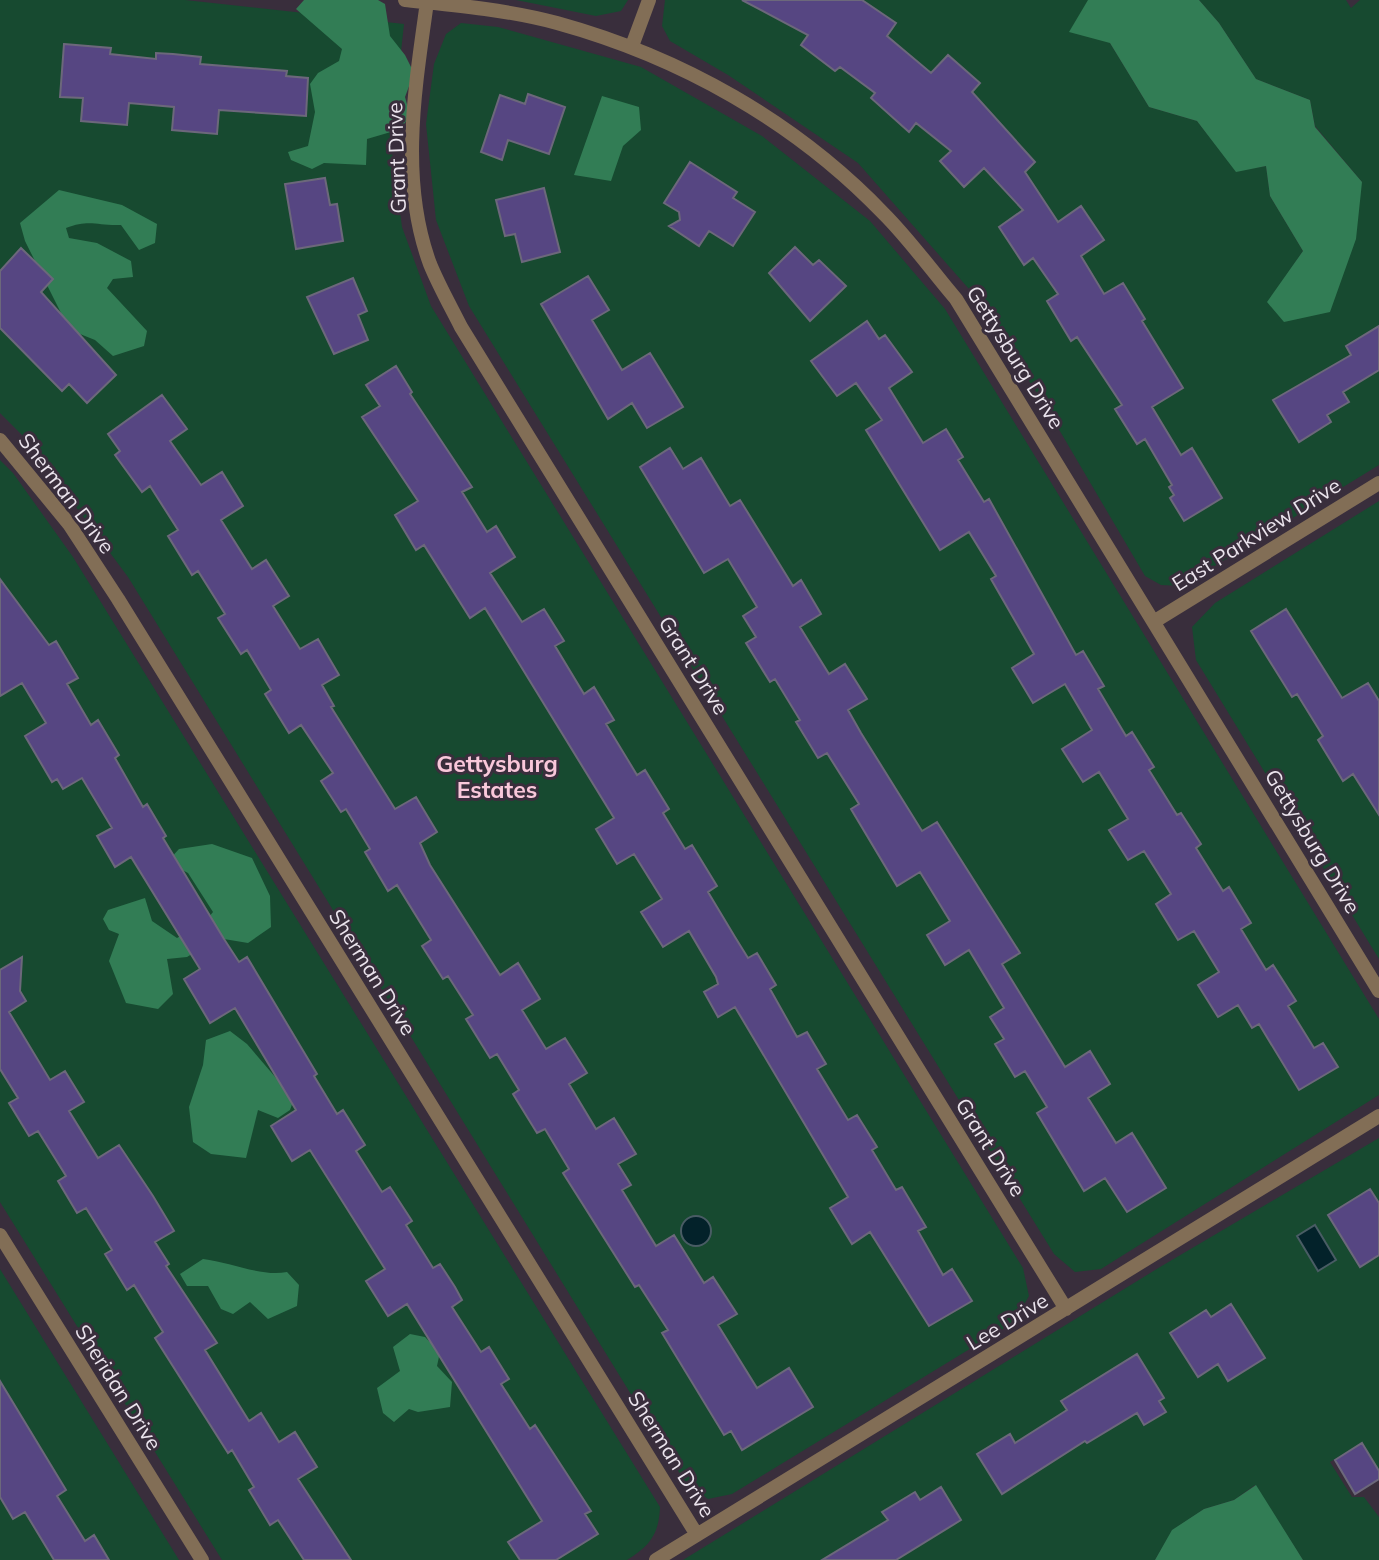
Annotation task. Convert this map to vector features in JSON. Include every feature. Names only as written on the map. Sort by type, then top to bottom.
[{"type":"street","name":"Gettysburg Drive","points":[[405,0],[554,22],[632,46],[734,96],[812,148],[883,212],[956,299],[1379,991]]},
{"type":"street","points":[[632,46],[649,0]]},
{"type":"street","name":"Grant Drive","points":[[427,2],[415,89],[412,150],[416,211],[430,264],[461,327],[1066,1309]]},
{"type":"street","name":"Sherman Drive","points":[[0,440],[69,524],[110,585],[697,1535]]},
{"type":"street","name":"East Parkview Drive","points":[[1155,621],[1379,483]]},
{"type":"street","name":"Lee Drive","points":[[656,1560],[1379,1116]]},
{"type":"street","name":"Sheridan Drive","points":[[0,1235],[202,1560]]},
{"type":"green space","points":[[0,0],[185,0],[404,24],[391,145],[402,227],[431,306],[1023,1268],[1029,1296],[1014,1322],[732,1494],[708,1499],[685,1482],[128,577],[24,437],[0,413]]},
{"type":"green space","points":[[304,0],[378,0],[385,4],[390,36],[405,55],[414,73],[405,97],[410,115],[401,129],[367,139],[366,165],[324,163],[312,169],[291,160],[288,152],[308,146],[315,112],[310,84],[318,73],[339,61],[342,49],[296,9]]},
{"type":"green space","points":[[516,0],[628,0],[621,11],[596,16]]},
{"type":"green space","points":[[665,0],[1088,0],[1110,43],[1149,107],[1197,121],[1236,171],[1266,166],[1270,196],[1303,251],[1268,302],[1362,182],[1315,126],[1310,100],[1256,79],[1219,23],[1199,0],[1346,0],[1351,8],[1360,0],[1379,0],[1379,465],[1182,586],[1161,585],[1145,576],[1044,404],[969,289],[858,163],[728,75],[670,41],[662,26]]},
{"type":"green space","points":[[1088,0],[1199,0],[1219,23],[1256,79],[1310,100],[1315,127],[1362,182],[1356,239],[1330,312],[1284,322],[1267,302],[1303,251],[1270,196],[1266,166],[1236,172],[1197,121],[1149,107],[1110,43],[1069,32]]},
{"type":"green space","points":[[461,23],[498,27],[641,67],[762,136],[870,221],[945,309],[1379,1019],[1379,1095],[1101,1269],[1075,1272],[1054,1254],[469,306],[436,220],[426,124],[434,64],[446,34]]},
{"type":"green space","points":[[602,96],[639,107],[641,130],[623,146],[611,181],[574,175]]},
{"type":"green space","points":[[59,190],[122,205],[157,224],[155,243],[139,250],[121,225],[88,223],[66,228],[69,238],[97,243],[131,261],[133,277],[113,279],[107,288],[147,331],[144,346],[113,356],[95,340],[75,332],[62,315],[25,241],[20,223]]},
{"type":"green space","points":[[0,460],[13,473],[73,557],[660,1507],[658,1525],[652,1538],[642,1550],[627,1560],[222,1560],[0,1202]]},
{"type":"green space","points":[[1379,501],[1379,959],[1196,660],[1192,627],[1215,603]]},
{"type":"green space","points":[[212,844],[252,858],[270,896],[271,927],[248,943],[218,938],[187,957],[167,959],[173,994],[158,1009],[126,1003],[109,961],[119,934],[109,930],[103,919],[108,910],[145,898],[152,921],[177,938],[204,923],[213,912],[188,873],[167,862],[179,849]]},
{"type":"green space","points":[[230,1031],[247,1044],[294,1099],[290,1110],[278,1118],[258,1110],[246,1158],[211,1154],[193,1142],[189,1107],[203,1065],[206,1040]]},
{"type":"green space","points":[[1379,1138],[1379,1471],[1362,1443],[1330,1462],[1352,1497],[1364,1497],[1379,1517],[1379,1560],[1303,1560],[1255,1485],[1234,1500],[1204,1509],[1173,1530],[1155,1560],[683,1560],[1160,1267]]},
{"type":"green space","points":[[203,1259],[256,1271],[287,1272],[299,1285],[297,1306],[268,1319],[250,1302],[233,1314],[221,1309],[208,1286],[187,1286],[180,1274]]},
{"type":"green space","points":[[0,1269],[179,1560],[0,1560]]},
{"type":"green space","points":[[410,1334],[425,1337],[440,1352],[437,1366],[452,1382],[450,1407],[418,1412],[409,1409],[394,1422],[383,1413],[377,1388],[400,1371],[393,1347]]},
{"type":"green space","points":[[1256,1485],[1303,1560],[1155,1560],[1172,1530],[1204,1509],[1234,1500]]},
{"type":"water","points":[[696,1216],[707,1220],[711,1231],[707,1242],[696,1246],[685,1242],[681,1231],[685,1220]]},
{"type":"water","points":[[1315,1225],[1336,1260],[1318,1271],[1297,1236]]},
{"type":"building","points":[[742,0],[862,0],[896,23],[887,36],[931,73],[948,55],[980,83],[972,92],[1035,162],[1025,172],[1058,222],[1081,206],[1104,240],[1081,256],[1104,294],[1123,283],[1145,319],[1142,321],[1183,388],[1152,407],[1181,455],[1192,448],[1222,498],[1184,521],[1170,498],[1174,495],[1169,487],[1172,485],[1145,439],[1137,444],[1115,409],[1122,405],[1077,337],[1071,341],[1047,301],[1058,294],[1033,258],[1024,265],[999,227],[1023,210],[984,168],[964,187],[940,161],[951,151],[916,123],[909,132],[871,98],[875,93],[840,67],[835,71],[801,45],[808,35]]},
{"type":"building","points":[[64,44],[111,48],[110,54],[156,59],[156,53],[173,54],[201,57],[200,64],[287,71],[286,76],[308,78],[306,116],[219,110],[217,134],[172,130],[174,107],[129,103],[127,125],[81,121],[83,98],[60,97]]},
{"type":"building","points":[[528,94],[565,107],[549,154],[508,140],[502,160],[481,152],[500,95],[525,104]]},
{"type":"building","points":[[690,162],[737,192],[733,198],[755,212],[733,246],[709,231],[699,246],[669,226],[680,220],[679,212],[664,203]]},
{"type":"building","points":[[325,178],[330,205],[337,204],[343,241],[296,249],[285,184]]},
{"type":"building","points":[[544,188],[560,252],[522,262],[515,234],[505,236],[496,200]]},
{"type":"building","points":[[795,247],[813,265],[819,260],[846,286],[810,321],[769,273]]},
{"type":"building","points":[[21,248],[53,279],[41,292],[116,375],[87,403],[69,384],[62,391],[0,328],[0,271]]},
{"type":"building","points":[[588,276],[609,310],[592,320],[622,370],[650,353],[683,407],[647,428],[632,403],[608,419],[541,304]]},
{"type":"building","points":[[353,278],[367,311],[358,315],[368,340],[334,354],[307,297]]},
{"type":"building","points":[[867,321],[879,339],[885,335],[912,372],[889,388],[923,443],[946,429],[963,457],[958,460],[984,502],[989,499],[1076,655],[1083,651],[1104,686],[1098,689],[1126,736],[1132,732],[1154,767],[1149,770],[1177,815],[1181,813],[1201,844],[1196,848],[1223,891],[1229,887],[1251,923],[1241,929],[1266,970],[1273,965],[1296,1001],[1288,1006],[1314,1048],[1323,1043],[1338,1067],[1299,1090],[1259,1024],[1252,1028],[1238,1005],[1218,1017],[1198,985],[1219,972],[1194,931],[1178,940],[1156,904],[1171,894],[1144,851],[1128,860],[1109,830],[1128,819],[1099,772],[1083,782],[1062,749],[1092,730],[1065,684],[1033,703],[1012,668],[1034,654],[991,579],[996,576],[969,532],[940,550],[866,430],[882,420],[856,383],[837,396],[811,361]]},
{"type":"building","points":[[1379,326],[1379,370],[1343,392],[1349,402],[1327,415],[1331,422],[1299,442],[1273,400],[1351,355],[1346,346]]},
{"type":"building","points":[[396,366],[412,392],[410,394],[472,487],[462,492],[487,532],[496,526],[515,557],[490,573],[522,622],[544,609],[564,641],[555,646],[584,694],[594,687],[614,720],[606,724],[637,775],[645,770],[669,809],[663,813],[685,849],[692,845],[717,886],[708,892],[735,937],[748,958],[757,953],[776,985],[770,989],[797,1037],[807,1032],[826,1064],[817,1069],[848,1120],[857,1115],[877,1147],[872,1150],[896,1190],[902,1187],[926,1227],[918,1231],[943,1275],[952,1269],[972,1301],[929,1326],[870,1232],[852,1244],[830,1208],[848,1197],[735,1007],[718,1017],[704,992],[718,984],[716,977],[689,931],[663,947],[641,912],[662,899],[634,854],[617,864],[596,829],[614,818],[485,608],[470,618],[424,545],[416,550],[395,515],[418,501],[362,417],[380,406],[366,385]]},
{"type":"building","points":[[162,395],[187,429],[170,441],[201,485],[222,472],[243,506],[221,520],[252,569],[266,560],[289,596],[273,606],[300,649],[318,639],[339,675],[322,685],[334,706],[331,707],[395,809],[416,797],[437,832],[420,843],[430,865],[500,975],[518,963],[540,999],[522,1010],[546,1049],[565,1038],[587,1073],[569,1084],[596,1129],[614,1118],[636,1154],[618,1164],[631,1185],[622,1190],[656,1246],[674,1235],[704,1283],[713,1277],[737,1314],[718,1325],[757,1388],[789,1368],[813,1407],[742,1450],[731,1431],[724,1435],[662,1333],[668,1330],[639,1285],[635,1287],[563,1173],[569,1169],[545,1129],[537,1133],[513,1094],[519,1090],[497,1054],[490,1058],[466,1019],[473,1015],[448,976],[443,979],[422,946],[431,940],[397,885],[388,891],[365,852],[370,849],[346,809],[341,812],[321,781],[333,773],[301,725],[289,733],[265,694],[271,690],[247,650],[241,654],[218,618],[225,614],[198,571],[192,575],[168,536],[178,530],[150,486],[142,492],[115,455],[120,451],[108,434]]},
{"type":"building","points":[[670,448],[683,469],[701,458],[730,506],[740,500],[793,586],[801,580],[821,614],[800,627],[829,674],[845,664],[867,699],[848,710],[861,733],[922,831],[937,822],[1020,953],[1002,964],[1065,1067],[1090,1051],[1110,1084],[1088,1098],[1116,1143],[1132,1133],[1166,1188],[1127,1212],[1105,1178],[1084,1191],[1037,1113],[1047,1107],[1025,1071],[1015,1077],[995,1044],[1004,1039],[990,1017],[1004,1008],[969,950],[945,965],[927,935],[950,921],[920,872],[897,886],[851,809],[859,804],[827,753],[818,758],[796,722],[800,720],[775,679],[770,682],[746,643],[756,637],[743,616],[757,607],[728,559],[704,573],[640,467]]},
{"type":"building","points":[[0,579],[49,645],[56,641],[78,678],[67,684],[91,725],[98,720],[119,755],[115,758],[143,807],[147,804],[166,836],[163,838],[224,939],[239,962],[247,957],[317,1074],[314,1076],[337,1114],[343,1110],[365,1145],[356,1151],[382,1192],[390,1187],[412,1221],[406,1225],[433,1268],[440,1264],[455,1287],[462,1300],[452,1307],[481,1352],[489,1347],[509,1379],[501,1384],[530,1429],[535,1425],[591,1511],[585,1514],[598,1534],[556,1560],[520,1560],[508,1542],[542,1521],[407,1304],[388,1316],[366,1281],[385,1269],[310,1150],[292,1161],[271,1126],[296,1110],[235,1008],[210,1023],[184,979],[200,969],[131,857],[115,867],[97,836],[112,828],[82,778],[63,789],[57,779],[52,782],[25,736],[46,723],[22,683],[0,696]]},
{"type":"building","points":[[1286,609],[1342,698],[1368,683],[1379,701],[1379,815],[1353,774],[1343,781],[1318,740],[1323,736],[1297,694],[1292,697],[1251,631]]},
{"type":"building","points":[[22,957],[20,991],[26,1001],[9,1012],[50,1080],[65,1071],[84,1102],[69,1111],[98,1158],[119,1145],[153,1196],[174,1231],[155,1242],[169,1264],[166,1266],[217,1343],[205,1350],[249,1421],[261,1413],[279,1442],[295,1432],[317,1467],[298,1479],[351,1560],[304,1560],[278,1520],[270,1525],[249,1490],[254,1487],[232,1450],[228,1453],[155,1338],[163,1332],[134,1285],[127,1290],[105,1254],[112,1250],[86,1208],[77,1213],[58,1181],[66,1176],[38,1131],[29,1136],[9,1103],[18,1098],[0,1069],[0,970]]},
{"type":"building","points":[[1370,1189],[1379,1203],[1379,1255],[1360,1267],[1328,1215]]},
{"type":"building","points":[[1231,1304],[1265,1358],[1228,1381],[1218,1364],[1198,1377],[1170,1333],[1206,1310],[1211,1317]]},
{"type":"building","points":[[1137,1354],[1164,1398],[1159,1401],[1166,1412],[1144,1425],[1137,1413],[1087,1443],[1085,1441],[1002,1494],[977,1454],[1010,1434],[1015,1443],[1067,1410],[1061,1401]]},
{"type":"building","points":[[0,1381],[66,1490],[57,1496],[85,1541],[94,1535],[109,1560],[54,1560],[25,1512],[13,1519],[0,1497]]},
{"type":"building","points":[[1362,1443],[1379,1471],[1379,1479],[1355,1494],[1335,1460]]},
{"type":"building","points":[[941,1487],[961,1520],[896,1560],[822,1560],[888,1520],[882,1512],[915,1492],[920,1500]]},
{"type":"district","name":"Gettysburg Estates","points":[[497,776]]}]
